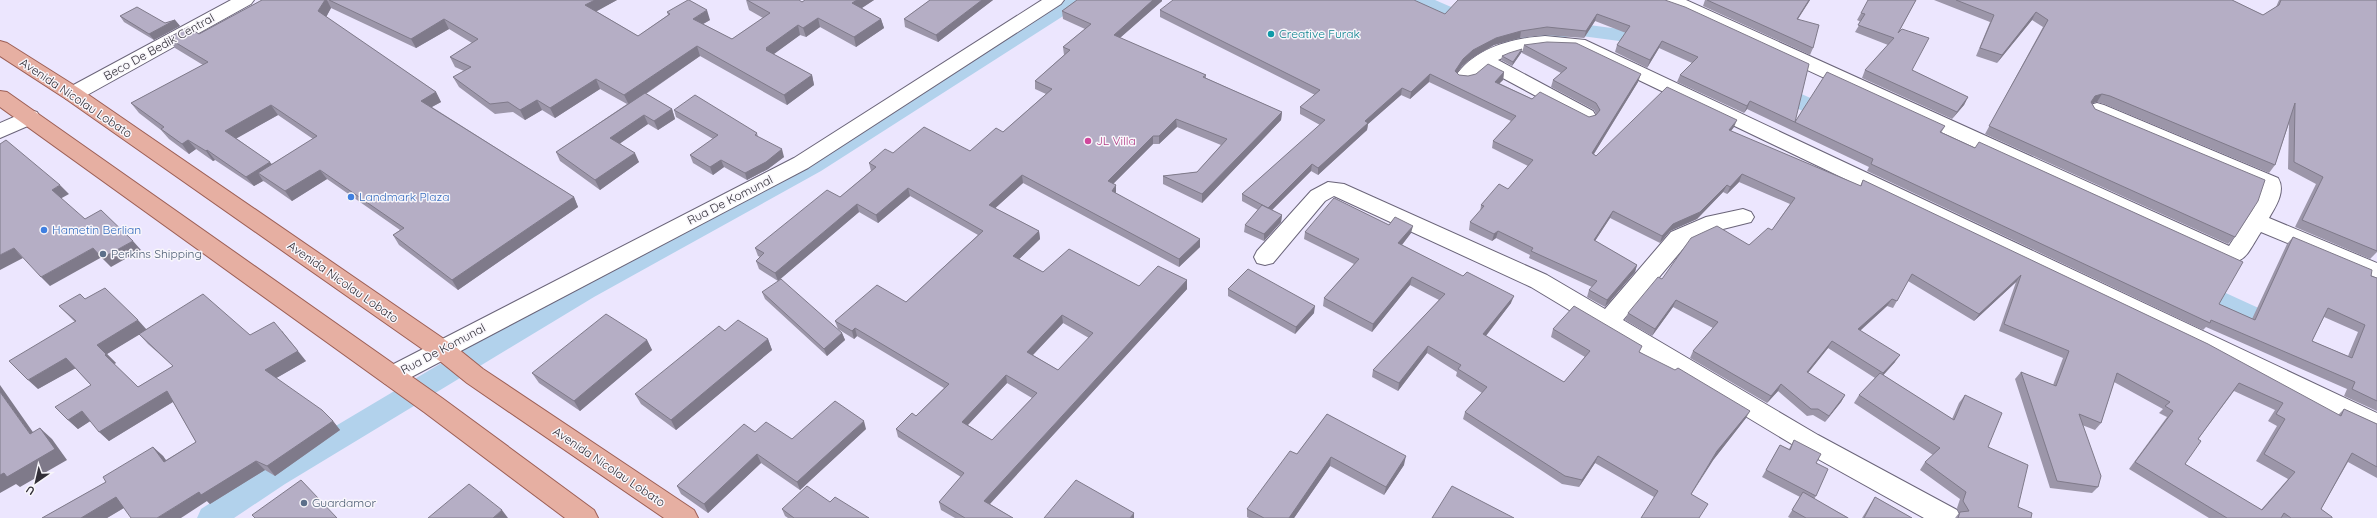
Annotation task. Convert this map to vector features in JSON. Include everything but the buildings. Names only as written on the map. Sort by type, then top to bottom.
[{"type":"main road","name":"Avenida Nicolau Lobato","points":[[0,47],[72,94],[445,352],[475,376],[684,518]]},
{"type":"main road","points":[[0,97],[433,405],[585,518]]},
{"type":"street","name":"Beco De Bedik Central","points":[[72,94],[246,0]]},
{"type":"street","name":"Rua De Komunal","points":[[392,376],[445,352],[801,163],[1055,0]]},
{"type":"street","points":[[1671,0],[2230,255],[2234,255],[2256,222],[2272,190],[2271,183],[2097,110]]},
{"type":"street","points":[[1465,77],[1486,61],[1510,48],[1531,43],[1555,40],[1578,44],[2377,424]]},
{"type":"street","points":[[1486,61],[1586,116]]},
{"type":"street","points":[[0,131],[30,117]]},
{"type":"street","points":[[1265,257],[1318,196],[1328,189],[1337,189],[1539,281],[1809,442],[1948,518]]},
{"type":"street","points":[[1608,321],[1679,238],[1706,225],[1743,217]]},
{"type":"street","points":[[2256,222],[2377,272]]},
{"type":"waterway","points":[[211,518],[275,476],[585,290],[813,165],[1075,0]]},
{"type":"waterway","points":[[1418,0],[1505,38],[1524,41],[1574,29],[1657,40]]},
{"type":"waterway","points":[[1770,87],[1836,118]]},
{"type":"waterway","points":[[2193,287],[2282,330]]},
{"type":"place","name":"Creative Furak","points":[[1271,34]]},
{"type":"place","name":"JL Villa","points":[[1088,141]]},
{"type":"place","name":"Landmark Plaza","points":[[351,197]]},
{"type":"place","name":"Hametin Berlian","points":[[44,230]]},
{"type":"place","name":"Perkins Shipping","points":[[103,254]]},
{"type":"place","name":"Guardamor","points":[[304,503]]}]
